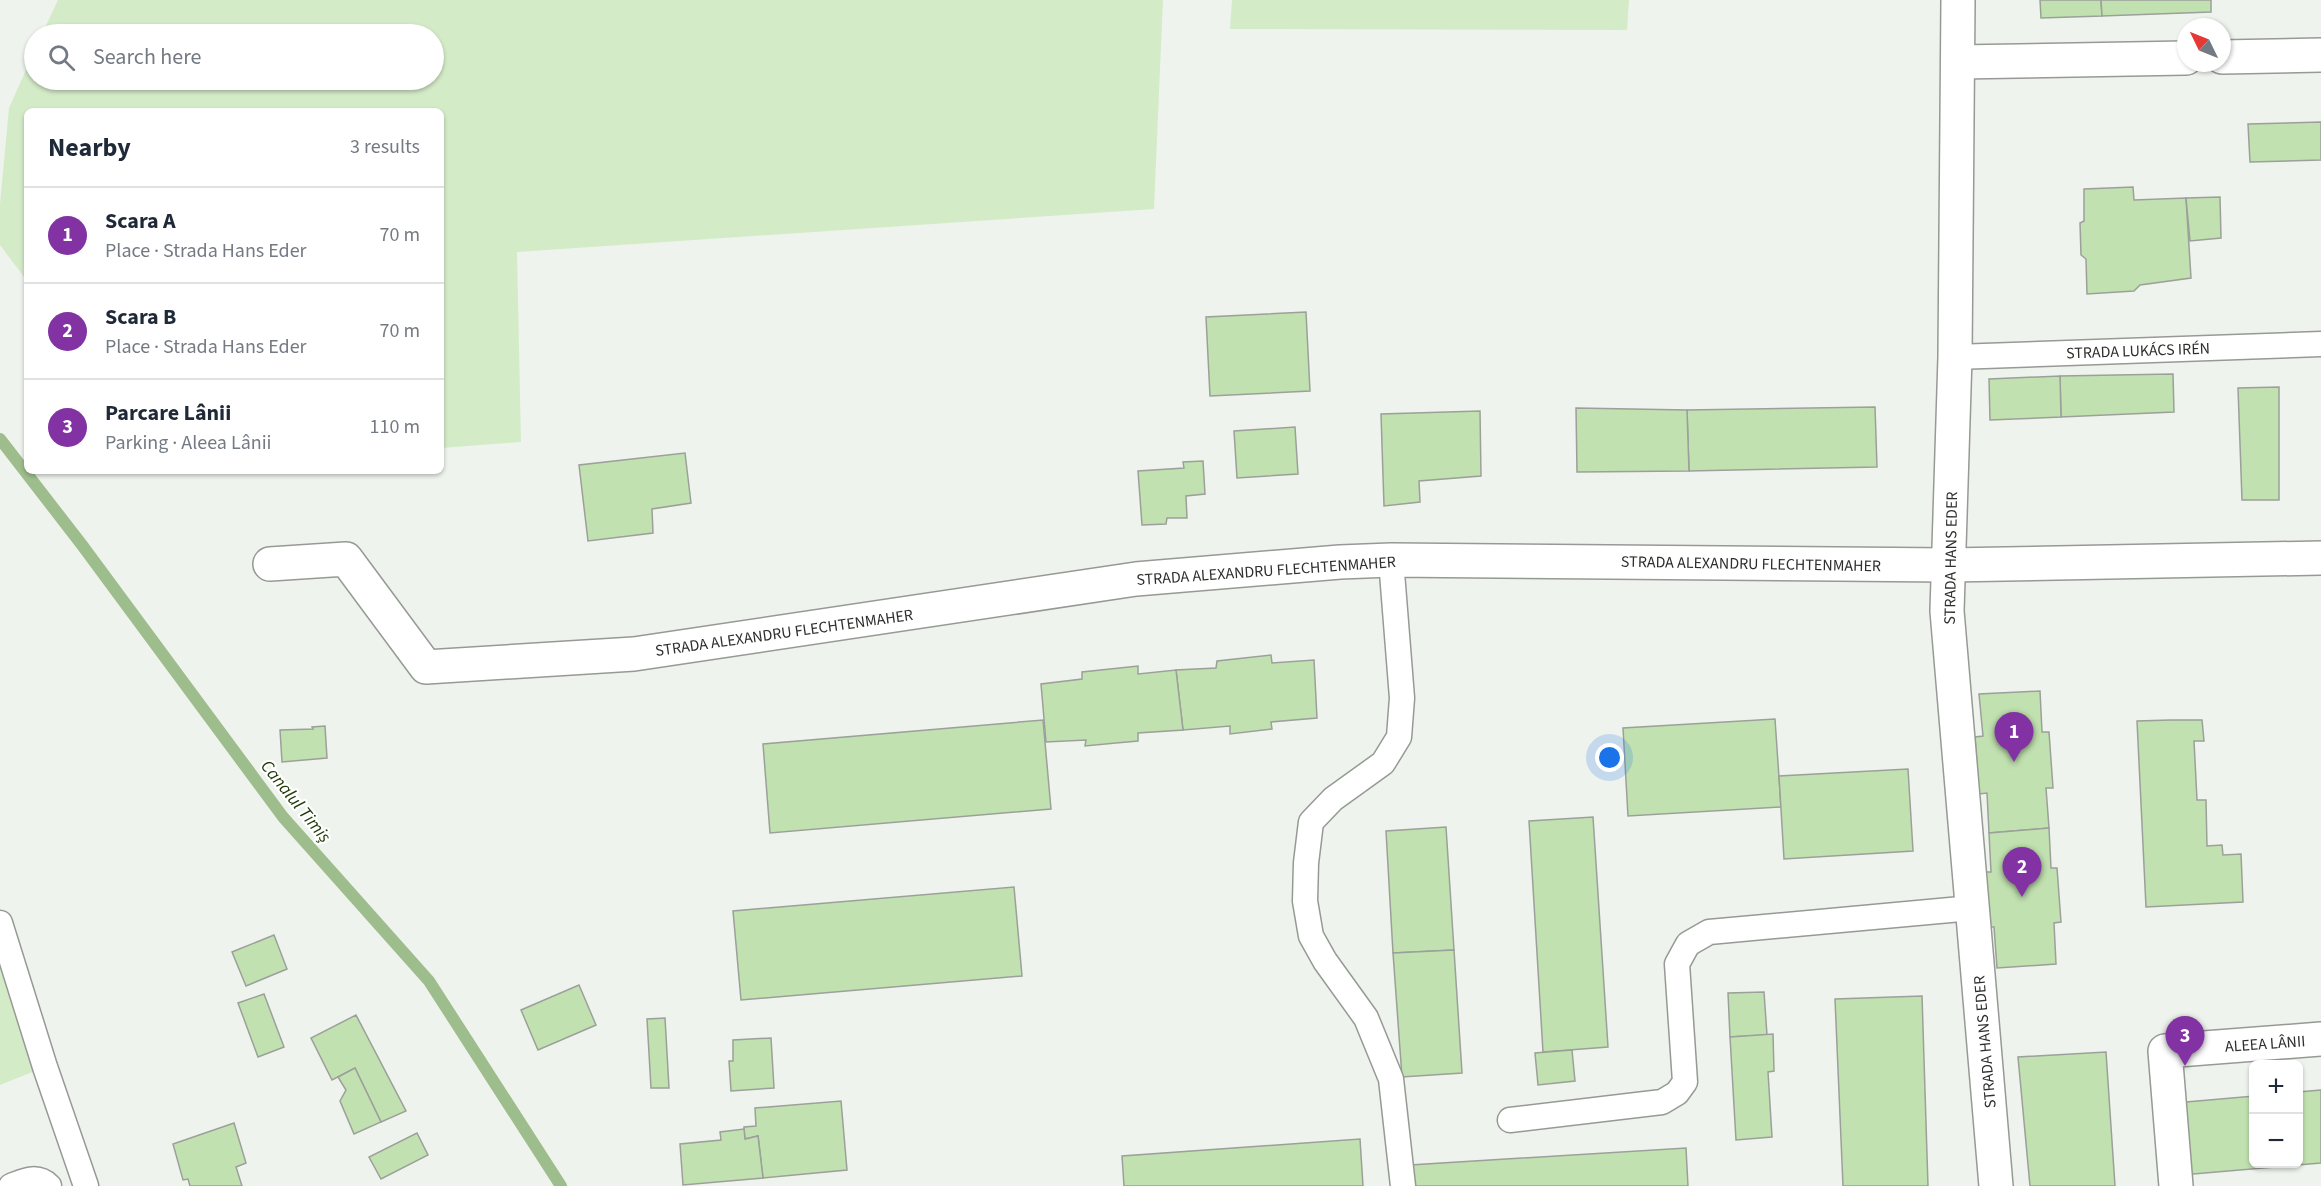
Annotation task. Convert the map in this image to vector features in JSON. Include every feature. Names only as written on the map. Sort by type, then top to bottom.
[{"type":"street","name":"STRADA HANS EDER","points":[[1958,0],[1955,357],[1947,611],[1996,1186]]},
{"type":"street","points":[[2231,57],[2321,55]]},
{"type":"street","points":[[1958,63],[2177,58]]},
{"type":"street","name":"STRADA ALEXANDRU FLECHTENMAHER","points":[[270,564],[346,559],[426,667],[634,654],[1136,579],[1340,562],[1391,560],[1949,566],[2321,558]]},
{"type":"street","name":"ALEEA LÂNII","points":[[2176,1186],[2165,1051],[2321,1039]]},
{"type":"lane","name":"STRADA LUKÁCS IRÉN","points":[[1955,357],[2321,344]]},
{"type":"lane","points":[[1391,560],[1402,698],[1400,737],[1383,763],[1333,799],[1311,822],[1306,862],[1305,901],[1311,936],[1325,961],[1366,1018],[1391,1079],[1404,1186]]},
{"type":"lane","points":[[1510,1120],[1662,1102],[1677,1093],[1685,1082],[1677,964],[1688,944],[1709,932],[1972,908]]},
{"type":"lane","points":[[0,923],[45,1067],[86,1186]]},
{"type":"lane","points":[[11,1186],[30,1179],[44,1181],[49,1186]]},
{"type":"green space","points":[[58,0],[1163,0],[1154,209],[517,252],[521,442],[444,448],[444,108],[24,108],[24,277],[0,245],[0,204],[9,108],[24,74],[24,90],[444,90],[444,24],[47,24]]},
{"type":"green space","points":[[1232,0],[1629,0],[1627,30],[1230,29]]},
{"type":"green space","points":[[0,954],[45,1067],[0,1085]]},
{"type":"building","points":[[2040,0],[2101,0],[2102,16],[2041,18]]},
{"type":"building","points":[[2101,0],[2211,0],[2211,12],[2102,16]]},
{"type":"building","points":[[2321,122],[2321,160],[2250,162],[2248,124]]},
{"type":"building","points":[[2133,187],[2134,200],[2186,198],[2191,278],[2140,285],[2134,291],[2087,294],[2086,259],[2081,255],[2080,223],[2084,221],[2084,189]]},
{"type":"building","points":[[2220,197],[2221,238],[2190,241],[2186,198]]},
{"type":"building","points":[[1306,312],[1310,391],[1210,396],[1206,317]]},
{"type":"building","points":[[2173,374],[2174,412],[2061,417],[2060,376]]},
{"type":"building","points":[[2060,376],[2061,417],[1990,420],[1989,379]]},
{"type":"building","points":[[2279,387],[2279,500],[2242,500],[2238,388]]},
{"type":"building","points":[[1875,407],[1877,467],[1689,471],[1687,410]]},
{"type":"building","points":[[1576,408],[1687,410],[1689,471],[1577,472]]},
{"type":"building","points":[[1480,411],[1481,476],[1419,481],[1420,502],[1384,506],[1381,414]]},
{"type":"building","points":[[1295,427],[1298,474],[1237,478],[1234,431]]},
{"type":"building","points":[[685,453],[691,503],[652,509],[653,533],[588,541],[579,465]]},
{"type":"building","points":[[1203,461],[1205,494],[1186,496],[1187,518],[1167,518],[1166,524],[1142,525],[1138,471],[1184,468],[1183,462]]},
{"type":"building","points":[[1271,655],[1272,663],[1314,660],[1317,718],[1271,722],[1272,729],[1230,734],[1230,726],[1183,730],[1176,670],[1216,668],[1217,661]]},
{"type":"building","points":[[1138,666],[1138,674],[1176,670],[1183,730],[1138,733],[1138,741],[1085,746],[1086,740],[1046,742],[1041,684],[1082,679],[1082,672]]},
{"type":"building","points":[[2040,691],[2042,732],[2049,732],[2053,788],[2046,788],[2049,828],[1989,833],[1987,793],[1979,794],[1975,737],[1983,736],[1979,694]]},
{"type":"building","points":[[1775,719],[1781,807],[1628,816],[1623,728]]},
{"type":"building","points":[[1043,720],[1051,809],[770,833],[763,744]]},
{"type":"building","points":[[2202,720],[2204,741],[2194,741],[2197,800],[2206,800],[2207,846],[2222,845],[2223,855],[2241,854],[2243,902],[2146,907],[2137,721]]},
{"type":"building","points":[[325,726],[327,758],[282,762],[280,730],[313,729],[312,727]]},
{"type":"building","points":[[1908,769],[1913,851],[1784,859],[1779,776]]},
{"type":"building","points":[[1593,817],[1608,1047],[1543,1052],[1529,821]]},
{"type":"building","points":[[1446,827],[1454,950],[1393,953],[1386,831]]},
{"type":"building","points":[[2049,828],[2051,868],[2057,868],[2061,922],[2054,923],[2056,964],[1997,968],[1994,927],[1987,927],[1983,872],[1991,872],[1989,833]]},
{"type":"building","points":[[1014,887],[1022,976],[741,1000],[733,911]]},
{"type":"building","points":[[274,935],[287,969],[246,986],[232,952]]},
{"type":"building","points":[[1454,950],[1462,1073],[1402,1077],[1393,953]]},
{"type":"building","points":[[579,985],[596,1025],[538,1050],[521,1010]]},
{"type":"building","points":[[1764,992],[1767,1035],[1730,1037],[1728,993]]},
{"type":"building","points":[[264,994],[284,1047],[258,1057],[238,1003]]},
{"type":"building","points":[[1922,996],[1928,1186],[1843,1186],[1835,999]]},
{"type":"building","points":[[356,1015],[406,1111],[381,1122],[355,1068],[332,1080],[311,1038]]},
{"type":"building","points":[[665,1018],[669,1088],[651,1088],[647,1019]]},
{"type":"building","points":[[1773,1034],[1774,1071],[1768,1072],[1772,1137],[1736,1140],[1730,1037]]},
{"type":"building","points":[[771,1038],[774,1088],[731,1091],[729,1061],[733,1061],[733,1040]]},
{"type":"building","points":[[1572,1050],[1575,1081],[1538,1085],[1535,1053]]},
{"type":"building","points":[[2106,1052],[2115,1186],[2030,1186],[2018,1057]]},
{"type":"building","points":[[355,1068],[381,1122],[354,1134],[340,1101],[346,1090],[338,1077]]},
{"type":"building","points":[[2321,1090],[2321,1163],[2303,1165],[2303,1092]]},
{"type":"building","points":[[2249,1096],[2249,1168],[2263,1168],[2182,1175],[2175,1103]]},
{"type":"building","points":[[841,1101],[847,1170],[763,1178],[758,1136],[745,1139],[744,1127],[756,1126],[755,1108]]},
{"type":"building","points":[[234,1123],[246,1163],[236,1167],[242,1186],[190,1186],[188,1179],[183,1180],[173,1144]]},
{"type":"building","points":[[744,1129],[745,1139],[758,1136],[763,1178],[683,1185],[680,1144],[721,1140],[720,1132]]},
{"type":"building","points":[[417,1133],[428,1155],[381,1179],[369,1157]]},
{"type":"building","points":[[1360,1139],[1363,1186],[1124,1186],[1122,1156]]},
{"type":"building","points":[[1686,1148],[1688,1186],[1411,1186],[1410,1165]]},
{"type":"waterway","name":"Canalul Timiș","points":[[0,439],[24,470]]},
{"type":"waterway","name":"Canalul Timiș","points":[[27,474],[283,817],[429,981],[561,1186]]},
{"type":"place","name":"Scara A","points":[[2014,762]]},
{"type":"place","name":"Scara B","points":[[2022,897]]},
{"type":"place","name":"Parcare Lânii","points":[[2185,1066]]}]
